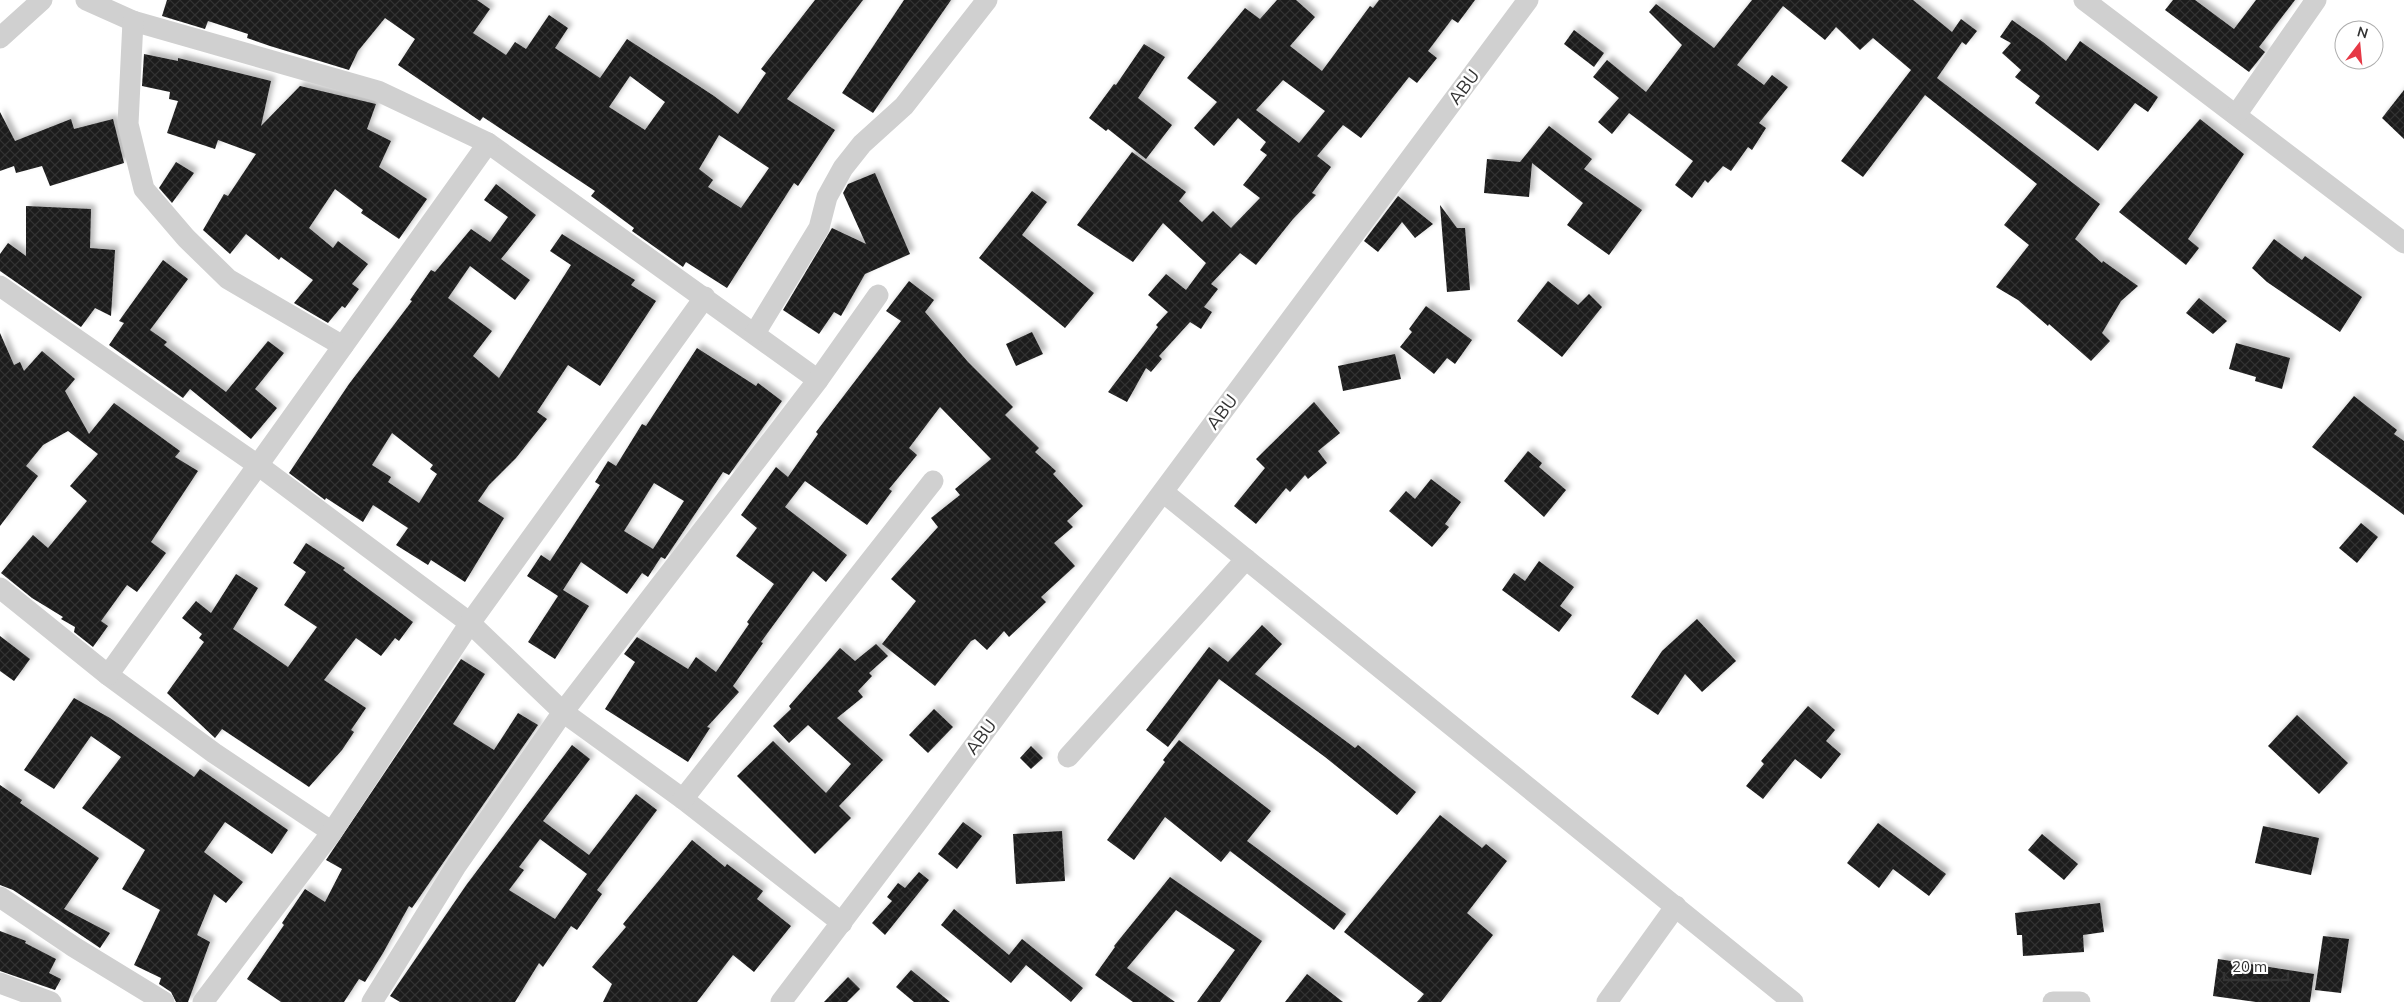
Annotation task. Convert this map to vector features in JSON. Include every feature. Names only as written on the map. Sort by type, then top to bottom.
[{"type":"street","points":[[0,38],[42,0]]},
{"type":"street","points":[[86,0],[132,21],[378,91],[488,143],[818,380]]},
{"type":"street","points":[[755,333],[819,228],[827,197],[843,168],[862,144],[904,106],[987,0]]},
{"type":"street","name":"ABU","points":[[781,1002],[916,824],[1528,0]]},
{"type":"street","points":[[2084,0],[2404,243]]},
{"type":"street","points":[[2236,115],[2316,0]]},
{"type":"street","points":[[132,21],[128,124],[144,189],[186,238],[228,278],[343,346]]},
{"type":"street","points":[[108,675],[488,143]]},
{"type":"street","points":[[0,286],[259,466],[470,623],[563,712],[683,799],[842,923]]},
{"type":"street","points":[[372,1002],[456,866],[563,712],[818,380],[878,295]]},
{"type":"street","points":[[203,1002],[332,832],[470,623],[705,297]]},
{"type":"street","points":[[683,799],[933,480]]},
{"type":"street","points":[[1163,492],[1793,1002]]},
{"type":"street","points":[[1068,757],[1246,558]]},
{"type":"street","points":[[0,588],[108,675],[214,753],[332,832]]},
{"type":"street","points":[[0,896],[74,947],[164,1002]]},
{"type":"street","points":[[1606,1002],[1676,906]]},
{"type":"street","points":[[0,982],[51,1002]]},
{"type":"street","points":[[2054,1002],[2080,1002]]},
{"type":"building","points":[[167,0],[477,0],[490,9],[473,33],[506,55],[515,42],[526,49],[549,15],[568,28],[555,48],[600,78],[627,39],[738,114],[766,73],[761,69],[815,0],[863,0],[787,99],[835,130],[798,186],[794,183],[727,288],[686,262],[683,267],[632,231],[634,228],[591,196],[595,191],[483,117],[480,121],[398,65],[415,39],[385,18],[358,51],[349,70],[270,46],[247,38],[248,34],[208,21],[205,29],[162,16]],"holes":[[[630,76],[665,102],[645,130],[609,107]],[[719,135],[769,168],[741,208],[708,187],[713,180],[699,169]]]},
{"type":"building","points":[[904,0],[951,0],[873,113],[842,93]]},
{"type":"building","points":[[1277,0],[1296,0],[1315,17],[1290,46],[1322,71],[1370,6],[1373,8],[1379,0],[1475,0],[1458,23],[1452,19],[1428,51],[1437,58],[1417,83],[1409,77],[1361,138],[1343,125],[1317,156],[1331,167],[1312,193],[1316,195],[1293,219],[1256,265],[1240,253],[1211,284],[1218,289],[1204,307],[1212,312],[1201,329],[1190,322],[1159,356],[1162,359],[1151,372],[1146,368],[1127,402],[1108,392],[1158,327],[1156,325],[1168,312],[1148,295],[1166,274],[1186,290],[1206,263],[1163,223],[1133,262],[1077,225],[1132,152],[1186,192],[1179,201],[1202,222],[1213,211],[1231,228],[1260,198],[1243,185],[1267,155],[1260,150],[1266,142],[1238,118],[1214,146],[1194,128],[1217,102],[1187,78],[1245,8],[1260,19]],"holes":[[[1283,80],[1325,111],[1299,143],[1256,110]]]},
{"type":"building","points":[[1752,0],[1913,0],[1952,32],[1961,19],[1977,31],[1966,45],[1962,42],[1937,78],[2100,204],[2075,239],[2102,263],[2103,261],[2138,286],[2121,301],[2102,333],[2110,341],[2091,361],[2049,324],[2048,326],[2018,300],[1996,287],[2029,245],[2004,225],[2037,184],[1925,95],[1863,177],[1841,161],[1911,70],[1873,38],[1860,50],[1836,27],[1825,40],[1783,6],[1737,65],[1764,85],[1772,75],[1788,87],[1759,123],[1766,128],[1752,150],[1748,147],[1731,171],[1723,166],[1708,183],[1705,180],[1692,198],[1675,185],[1693,161],[1629,113],[1612,134],[1598,122],[1619,98],[1593,77],[1607,60],[1646,92],[1682,45],[1649,12],[1656,4],[1714,48]]},
{"type":"building","points":[[2173,0],[2195,0],[2234,29],[2256,0],[2295,0],[2259,47],[2265,52],[2249,72],[2165,10]]},
{"type":"building","points":[[2012,20],[2066,61],[2080,41],[2158,97],[2148,112],[2135,103],[2098,151],[2035,103],[2040,96],[2015,77],[2021,70],[2002,53],[2011,43],[2000,37]]},
{"type":"building","points":[[1574,30],[1604,53],[1594,67],[1564,44]]},
{"type":"building","points":[[1144,44],[1165,57],[1138,98],[1172,125],[1146,159],[1108,129],[1106,131],[1089,118],[1114,84],[1116,85]]},
{"type":"building","points":[[144,54],[178,61],[178,58],[271,81],[261,126],[300,86],[376,104],[367,129],[391,141],[379,167],[427,199],[399,239],[361,213],[363,210],[335,189],[309,228],[333,248],[338,241],[368,264],[352,284],[359,289],[345,308],[342,306],[328,323],[294,303],[313,280],[281,257],[279,260],[246,234],[230,254],[203,230],[224,194],[228,196],[256,154],[218,140],[215,149],[167,133],[178,101],[169,99],[170,92],[142,86]]},
{"type":"building","points":[[2404,90],[2404,139],[2382,118]]},
{"type":"building","points":[[0,112],[15,141],[71,119],[74,129],[113,119],[124,163],[50,186],[42,166],[16,173],[14,166],[0,171]]},
{"type":"building","points":[[2200,119],[2244,154],[2188,239],[2199,248],[2186,265],[2119,212]]},
{"type":"building","points":[[1549,126],[1592,159],[1584,169],[1642,210],[1609,255],[1567,225],[1583,203],[1532,163],[1529,197],[1484,193],[1487,159],[1520,162]]},
{"type":"building","points":[[176,162],[194,173],[172,203],[159,188]]},
{"type":"building","points":[[875,173],[910,254],[865,274],[841,316],[834,312],[819,334],[783,310],[832,228],[866,244],[843,193],[848,184]]},
{"type":"building","points":[[496,184],[536,215],[501,259],[530,280],[515,300],[470,266],[448,298],[492,331],[473,356],[499,378],[571,265],[550,251],[562,234],[635,280],[631,285],[656,301],[600,386],[568,365],[537,412],[547,419],[516,458],[489,485],[478,501],[504,518],[465,582],[431,560],[428,565],[396,545],[408,528],[373,505],[363,522],[326,498],[325,500],[289,473],[349,384],[412,301],[410,300],[431,270],[435,272],[471,229],[490,242],[508,217],[484,200]],"holes":[[[392,433],[433,465],[430,469],[437,474],[419,503],[388,482],[391,477],[372,465]]]},
{"type":"building","points":[[1032,191],[1047,202],[1022,235],[1094,293],[1065,328],[979,258]]},
{"type":"building","points":[[1398,196],[1433,224],[1415,238],[1402,222],[1378,252],[1364,241]]},
{"type":"building","points":[[1440,205],[1457,228],[1465,228],[1470,290],[1447,292]]},
{"type":"building","points":[[26,206],[91,209],[90,248],[115,250],[111,316],[95,308],[81,327],[0,271],[0,254],[8,243],[26,256]]},
{"type":"building","points":[[2274,239],[2302,260],[2305,256],[2362,297],[2340,332],[2267,282],[2252,268]]},
{"type":"building","points":[[163,260],[188,279],[150,330],[167,342],[164,345],[226,392],[268,341],[284,353],[255,389],[277,408],[251,439],[190,389],[183,398],[109,345],[124,323],[119,321]]},
{"type":"building","points":[[909,281],[934,300],[925,312],[968,362],[1013,407],[1005,415],[1039,448],[1035,452],[1056,471],[1053,474],[1083,506],[1067,521],[1073,527],[1054,543],[1075,566],[1041,597],[1046,602],[1009,637],[1004,631],[987,650],[975,639],[971,641],[935,686],[882,644],[916,601],[891,579],[938,527],[931,518],[960,495],[955,489],[991,459],[940,407],[909,448],[917,455],[889,489],[892,491],[867,525],[805,481],[785,507],[847,555],[826,582],[813,571],[761,642],[763,643],[733,686],[739,692],[707,727],[710,728],[688,762],[605,709],[635,662],[624,654],[637,637],[688,669],[696,657],[716,672],[749,624],[747,622],[774,584],[736,556],[757,528],[741,515],[776,467],[788,477],[818,434],[816,432],[901,321],[886,311]]},
{"type":"building","points":[[1548,281],[1578,305],[1589,294],[1602,307],[1562,357],[1517,321]]},
{"type":"building","points":[[2199,298],[2227,321],[2213,334],[2186,313]]},
{"type":"building","points":[[1426,306],[1472,340],[1455,364],[1447,358],[1434,374],[1400,347],[1412,332],[1409,329]]},
{"type":"building","points":[[1032,332],[1043,354],[1016,366],[1006,344]]},
{"type":"building","points":[[0,333],[14,365],[20,362],[24,371],[42,351],[75,379],[65,391],[89,434],[114,403],[180,451],[175,457],[198,471],[151,542],[166,553],[137,592],[127,585],[101,621],[108,626],[93,647],[74,632],[75,627],[61,619],[63,617],[32,598],[1,573],[33,535],[48,548],[87,501],[70,486],[98,454],[68,431],[43,445],[26,466],[38,476],[0,526]]},
{"type":"building","points":[[2236,343],[2290,358],[2282,389],[2255,381],[2256,377],[2229,369]]},
{"type":"building","points":[[697,348],[756,386],[758,383],[782,401],[729,475],[723,472],[665,559],[661,557],[648,577],[642,573],[627,594],[581,562],[563,590],[589,606],[555,659],[528,642],[558,596],[527,576],[541,555],[550,561],[600,485],[595,482],[608,461],[616,466],[642,424],[646,426]],"holes":[[[654,483],[684,501],[653,549],[624,531]]]},
{"type":"building","points":[[1395,354],[1401,379],[1343,391],[1338,366]]},
{"type":"building","points":[[2354,396],[2397,430],[2394,434],[2404,441],[2404,515],[2312,447]]},
{"type":"building","points":[[1314,402],[1340,433],[1318,451],[1327,463],[1308,479],[1305,475],[1290,492],[1286,488],[1256,524],[1234,506],[1265,468],[1256,459]]},
{"type":"building","points":[[1528,451],[1542,463],[1539,467],[1566,490],[1544,517],[1504,481]]},
{"type":"building","points":[[1431,479],[1461,502],[1445,524],[1449,527],[1432,547],[1389,511],[1406,491],[1415,499]]},
{"type":"building","points":[[2361,523],[2378,537],[2357,563],[2339,548]]},
{"type":"building","points":[[306,543],[345,568],[343,570],[413,622],[399,641],[395,638],[381,656],[356,638],[324,680],[366,708],[351,730],[354,732],[342,750],[309,787],[222,729],[215,738],[167,693],[204,642],[199,638],[202,634],[182,618],[196,601],[211,613],[236,574],[258,588],[233,629],[288,667],[317,627],[284,605],[306,572],[293,563]]},
{"type":"building","points":[[1539,561],[1574,587],[1560,606],[1572,615],[1559,632],[1502,590],[1514,573],[1525,581]]},
{"type":"building","points":[[1697,619],[1736,661],[1702,692],[1685,674],[1658,715],[1631,697],[1662,651]]},
{"type":"building","points":[[1262,625],[1282,644],[1255,674],[1355,748],[1358,745],[1416,792],[1397,815],[1325,757],[1219,679],[1168,747],[1146,730],[1209,647],[1228,662]]},
{"type":"building","points":[[0,636],[30,659],[14,681],[0,671]]},
{"type":"building","points":[[876,644],[888,656],[869,673],[872,676],[858,691],[863,697],[837,718],[883,760],[839,806],[851,818],[815,854],[737,776],[773,741],[826,793],[851,764],[808,725],[789,743],[773,726],[791,709],[789,706],[840,648],[855,661]]},
{"type":"building","points":[[461,659],[485,674],[453,724],[494,750],[518,713],[538,725],[412,908],[409,906],[365,982],[359,979],[344,1002],[281,1002],[247,979],[284,925],[282,923],[305,889],[325,902],[342,869],[326,860]]},
{"type":"building","points":[[74,698],[110,718],[194,777],[200,769],[288,830],[272,854],[225,822],[204,852],[243,882],[226,903],[214,894],[197,935],[210,942],[188,1002],[176,1002],[171,992],[159,984],[161,978],[134,965],[160,910],[122,889],[145,850],[82,808],[121,757],[91,736],[54,789],[24,770]]},
{"type":"building","points":[[1808,706],[1835,730],[1826,741],[1841,754],[1821,779],[1795,759],[1763,799],[1746,786],[1764,764],[1761,761]]},
{"type":"building","points":[[934,709],[953,727],[928,753],[909,735]]},
{"type":"building","points":[[2297,715],[2348,763],[2319,794],[2268,746]]},
{"type":"building","points":[[1179,740],[1271,811],[1247,841],[1346,914],[1334,930],[1230,851],[1221,862],[1165,817],[1134,860],[1107,840]]},
{"type":"building","points":[[572,745],[590,759],[543,821],[589,855],[636,794],[657,810],[597,890],[602,894],[577,930],[571,926],[543,967],[539,963],[515,1002],[400,1002],[390,996],[467,884]],"holes":[[[540,839],[587,874],[555,919],[509,890],[524,870],[519,867]]]},
{"type":"building","points":[[1031,746],[1043,758],[1031,769],[1020,758]]},
{"type":"building","points":[[0,785],[22,800],[20,803],[99,858],[64,909],[110,933],[100,948],[13,890],[0,885]]},
{"type":"building","points":[[1440,815],[1482,848],[1486,844],[1507,861],[1467,913],[1493,935],[1441,1002],[1417,1002],[1424,994],[1344,932]]},
{"type":"building","points":[[963,822],[982,836],[957,869],[938,854]]},
{"type":"building","points":[[1878,823],[1946,874],[1929,896],[1893,869],[1879,888],[1847,863]]},
{"type":"building","points":[[2263,826],[2319,838],[2311,875],[2255,863]]},
{"type":"building","points":[[1062,831],[1065,881],[1016,884],[1013,834]]},
{"type":"building","points":[[2042,834],[2078,864],[2064,880],[2028,850]]},
{"type":"building","points":[[692,840],[725,867],[727,864],[763,891],[757,899],[791,926],[754,972],[733,955],[697,1002],[603,1002],[612,984],[592,967],[626,927],[623,924]]},
{"type":"building","points":[[919,872],[929,880],[885,935],[872,923],[892,901],[887,897],[898,883],[905,888]]},
{"type":"building","points":[[1170,877],[1262,941],[1220,1002],[1197,1002],[1235,950],[1176,910],[1127,968],[1175,1002],[1133,1002],[1095,975],[1114,946]]},
{"type":"building","points":[[2100,903],[2104,932],[2083,935],[2084,952],[2023,956],[2022,935],[2017,935],[2015,913]]},
{"type":"building","points":[[954,909],[1009,955],[1022,939],[1083,988],[1071,1002],[1026,965],[1011,983],[941,925]]},
{"type":"building","points":[[0,931],[26,941],[25,943],[56,959],[49,973],[61,979],[55,990],[0,971]]},
{"type":"building","points":[[2323,936],[2349,939],[2341,993],[2315,990]]},
{"type":"building","points":[[2218,959],[2314,974],[2310,1002],[2256,1002],[2213,996]]},
{"type":"building","points":[[911,970],[950,1002],[914,1002],[896,987]]},
{"type":"building","points":[[1307,974],[1343,1002],[1285,1002]]},
{"type":"building","points":[[848,977],[860,989],[847,1002],[824,1002]]}]
